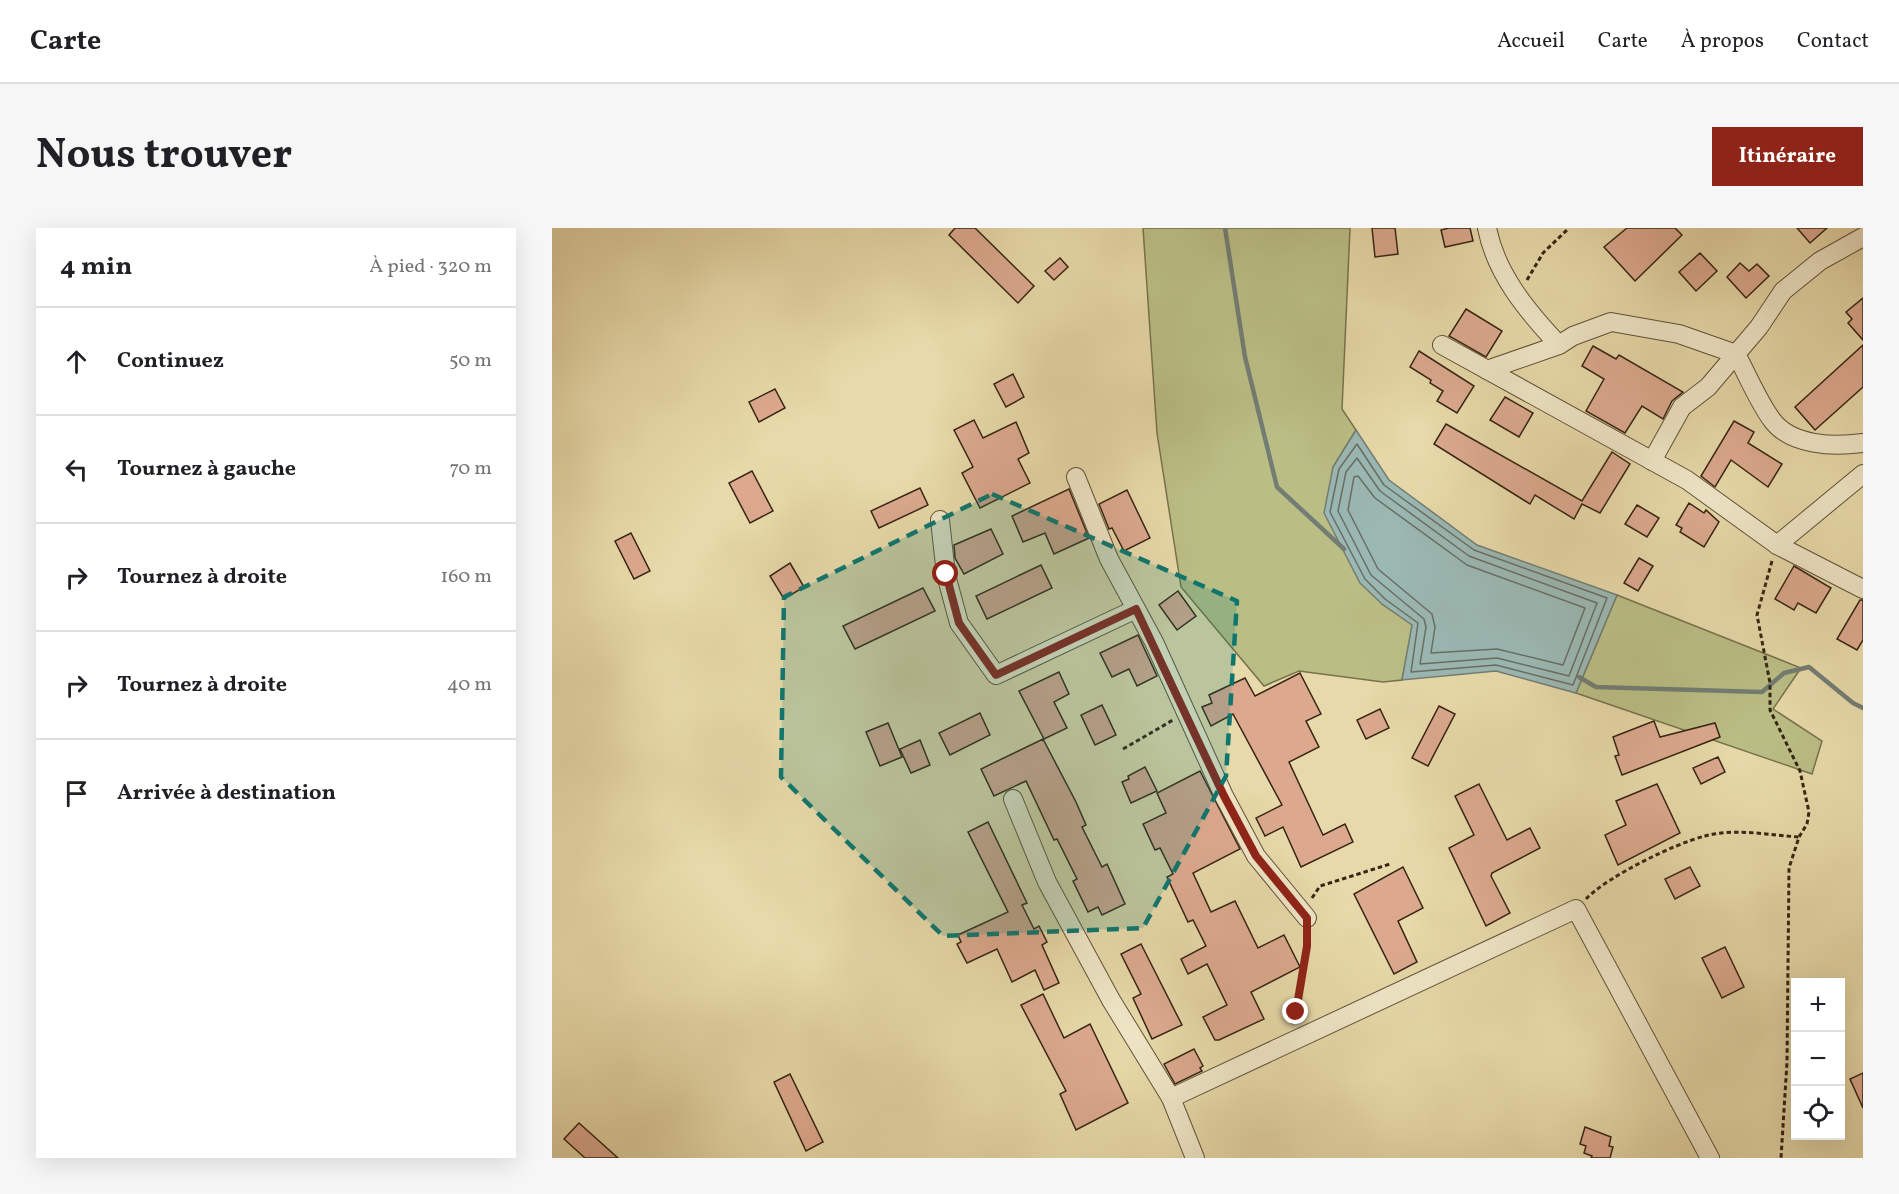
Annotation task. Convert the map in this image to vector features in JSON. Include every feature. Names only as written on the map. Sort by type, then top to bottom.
[{"type":"street","points":[[1487,228],[1492,253],[1501,272],[1559,345]]},
{"type":"street","points":[[1652,461],[1682,407],[1708,387],[1783,291],[1820,261],[1863,237]]},
{"type":"street","points":[[1487,370],[1559,345],[1573,336],[1611,322],[1679,334],[1736,354],[1773,422],[1798,440],[1845,446],[1863,443]]},
{"type":"street","points":[[1442,345],[1688,480],[1777,545],[1863,590]]},
{"type":"street","points":[[1777,545],[1863,474]]},
{"type":"street","points":[[1076,477],[1109,559],[1136,609],[1256,856],[1307,918]]},
{"type":"street","points":[[940,520],[946,574],[959,623],[996,675],[1136,609]]},
{"type":"street","points":[[1013,799],[1047,882],[1111,1000],[1171,1098],[1195,1158]]},
{"type":"street","points":[[1171,1098],[1576,909],[1710,1158]]},
{"type":"path","points":[[1517,294],[1543,253],[1569,228]]},
{"type":"path","points":[[1777,545],[1757,615],[1770,683],[1770,710],[1800,771],[1809,812],[1807,824],[1798,837],[1789,868],[1788,1062],[1781,1158]]},
{"type":"path","points":[[1123,749],[1185,713]]},
{"type":"path","points":[[1576,909],[1600,885],[1706,836],[1735,833],[1798,837]]},
{"type":"path","points":[[1283,1046],[1296,1012],[1307,946],[1309,902],[1320,886],[1390,864]]},
{"type":"highlighted area","points":[[992,494],[1237,601],[1226,776],[1143,928],[943,936],[781,777],[784,597]]},
{"type":"green space","points":[[1143,228],[1350,228],[1342,409],[1356,430],[1333,467],[1382,604],[1413,625],[1402,680],[1383,682],[1299,671],[1264,686],[1181,587],[1157,433]]},
{"type":"green space","points":[[1617,595],[1801,668],[1773,709],[1822,741],[1812,774],[1576,693]]},
{"type":"water","points":[[1356,430],[1389,480],[1477,545],[1617,595],[1576,693],[1496,671],[1402,680],[1412,625],[1382,604],[1360,583],[1324,513],[1333,467]]},
{"type":"building","points":[[955,228],[975,228],[1034,286],[1018,303],[949,235]]},
{"type":"building","points":[[1372,228],[1395,228],[1398,254],[1375,257]]},
{"type":"building","points":[[1470,228],[1473,241],[1445,247],[1441,230]]},
{"type":"building","points":[[1627,228],[1675,228],[1682,235],[1635,281],[1604,247]]},
{"type":"building","points":[[1797,228],[1827,228],[1810,243]]},
{"type":"building","points":[[1700,253],[1717,271],[1696,291],[1679,272]]},
{"type":"building","points":[[1060,258],[1068,267],[1054,280],[1045,271]]},
{"type":"building","points":[[1740,263],[1749,271],[1757,264],[1769,276],[1746,298],[1727,277]]},
{"type":"building","points":[[1863,298],[1863,340],[1848,323],[1852,319],[1846,312]]},
{"type":"building","points":[[1466,309],[1502,331],[1486,357],[1449,336]]},
{"type":"building","points":[[1863,345],[1863,387],[1815,430],[1795,407]]},
{"type":"building","points":[[1593,346],[1616,359],[1619,355],[1683,392],[1672,401],[1663,419],[1642,406],[1625,433],[1586,411],[1604,379],[1582,366]]},
{"type":"building","points":[[1419,351],[1474,386],[1457,413],[1437,401],[1443,391],[1430,383],[1431,380],[1410,367]]},
{"type":"building","points":[[1013,374],[1024,397],[1006,407],[994,384]]},
{"type":"building","points":[[775,389],[785,408],[759,422],[749,402]]},
{"type":"building","points":[[1505,397],[1533,413],[1519,437],[1490,420]]},
{"type":"building","points":[[974,420],[983,438],[1016,422],[1029,453],[1018,459],[1030,483],[980,508],[962,473],[973,467],[954,430]]},
{"type":"building","points":[[1734,421],[1754,432],[1748,443],[1782,464],[1768,487],[1731,460],[1715,487],[1701,476]]},
{"type":"building","points":[[1446,424],[1582,501],[1612,452],[1630,464],[1600,513],[1582,504],[1574,519],[1535,495],[1530,504],[1434,444]]},
{"type":"building","points":[[752,471],[773,511],[750,523],[729,483]]},
{"type":"building","points":[[920,488],[928,505],[879,528],[871,511]]},
{"type":"building","points":[[1069,489],[1089,538],[1054,554],[1045,533],[1023,542],[1012,516]]},
{"type":"building","points":[[1127,490],[1150,538],[1124,551],[1112,528],[1109,529],[1099,504]]},
{"type":"building","points":[[1689,503],[1704,513],[1706,510],[1719,522],[1704,547],[1680,532],[1682,528],[1676,525]]},
{"type":"building","points":[[1637,505],[1659,518],[1647,537],[1625,524]]},
{"type":"building","points":[[991,529],[1003,554],[964,574],[955,558],[954,545]]},
{"type":"building","points":[[631,533],[650,571],[634,579],[615,541]]},
{"type":"building","points":[[1639,558],[1653,566],[1638,591],[1624,583]]},
{"type":"building","points":[[790,563],[804,587],[784,599],[770,576]]},
{"type":"building","points":[[1041,565],[1052,588],[987,619],[976,596]]},
{"type":"building","points":[[1794,566],[1831,588],[1816,613],[1798,603],[1794,610],[1775,599]]},
{"type":"building","points":[[923,588],[935,611],[855,649],[843,626]]},
{"type":"building","points":[[1178,591],[1196,616],[1177,630],[1159,605]]},
{"type":"building","points":[[1860,600],[1863,600],[1863,640],[1857,650],[1837,639]]},
{"type":"building","points":[[1138,635],[1157,676],[1137,686],[1129,669],[1112,677],[1100,653]]},
{"type":"building","points":[[1059,672],[1069,694],[1054,702],[1067,728],[1044,739],[1019,691]]},
{"type":"building","points":[[1300,673],[1321,714],[1306,721],[1319,747],[1289,762],[1323,835],[1345,824],[1353,842],[1301,867],[1283,827],[1265,836],[1256,818],[1282,805],[1233,714],[1211,726],[1202,707],[1212,703],[1209,695],[1245,678],[1255,696]]},
{"type":"building","points":[[1102,705],[1116,735],[1095,745],[1081,715]]},
{"type":"building","points":[[1439,706],[1455,714],[1428,766],[1412,758]]},
{"type":"building","points":[[1380,709],[1389,728],[1366,739],[1357,720]]},
{"type":"building","points":[[980,713],[990,735],[950,755],[939,733]]},
{"type":"building","points":[[1654,721],[1660,737],[1715,723],[1720,737],[1622,775],[1615,756],[1619,755],[1613,737]]},
{"type":"building","points":[[888,723],[902,757],[880,766],[866,732]]},
{"type":"building","points":[[1043,739],[1076,802],[1086,825],[1082,827],[1102,867],[1107,864],[1125,904],[1102,915],[1098,907],[1088,912],[1073,881],[1077,879],[1057,839],[1054,840],[1026,781],[994,796],[981,769]]},
{"type":"building","points":[[920,740],[930,765],[911,773],[900,749]]},
{"type":"building","points":[[1718,757],[1725,772],[1701,784],[1693,768]]},
{"type":"building","points":[[1145,767],[1157,791],[1131,803],[1122,782]]},
{"type":"building","points":[[1200,771],[1240,849],[1193,873],[1211,912],[1235,901],[1258,948],[1284,935],[1300,967],[1251,992],[1264,1019],[1219,1040],[1215,1040],[1203,1017],[1227,1005],[1207,964],[1188,974],[1181,959],[1206,946],[1193,920],[1188,922],[1167,877],[1173,874],[1160,848],[1155,850],[1143,824],[1166,813],[1157,793]]},
{"type":"building","points":[[1479,784],[1507,840],[1530,828],[1540,848],[1492,873],[1491,876],[1510,913],[1486,926],[1449,848],[1474,835],[1455,796]]},
{"type":"building","points":[[1657,784],[1680,833],[1618,865],[1605,835],[1626,825],[1616,801]]},
{"type":"building","points":[[988,822],[1027,903],[1022,905],[1034,929],[1039,926],[1047,942],[1042,945],[1059,983],[1044,990],[1035,970],[1012,982],[997,949],[967,963],[957,944],[961,942],[958,935],[1008,912],[968,832]]},
{"type":"building","points":[[1403,867],[1423,908],[1398,921],[1417,962],[1394,974],[1354,894]]},
{"type":"building","points":[[1690,867],[1700,886],[1675,899],[1665,879]]},
{"type":"building","points":[[1141,944],[1182,1025],[1152,1039],[1133,998],[1141,994],[1121,954]]},
{"type":"building","points":[[1725,947],[1744,987],[1722,998],[1702,958]]},
{"type":"building","points":[[1043,994],[1064,1038],[1090,1024],[1128,1103],[1076,1130],[1060,1094],[1066,1091],[1021,1005]]},
{"type":"building","points":[[1194,1049],[1203,1066],[1200,1068],[1202,1071],[1175,1084],[1164,1064]]},
{"type":"building","points":[[1863,1073],[1863,1108],[1850,1079]]},
{"type":"building","points":[[790,1074],[823,1142],[806,1151],[774,1082]]},
{"type":"building","points":[[579,1123],[618,1158],[585,1158],[564,1139]]},
{"type":"building","points":[[1585,1127],[1611,1137],[1609,1146],[1613,1147],[1610,1158],[1591,1158],[1592,1156],[1584,1153],[1586,1146],[1580,1144]]},
{"type":"waterway","points":[[1225,228],[1245,357],[1277,487],[1344,549]]},
{"type":"waterway","points":[[1579,677],[1596,687],[1762,692],[1784,673],[1809,667],[1853,703],[1863,708]]},
{"type":"route","points":[[946,574],[959,623],[996,675],[1136,609],[1154,642],[1224,796],[1256,856],[1307,918],[1307,946],[1296,1012]]}]
